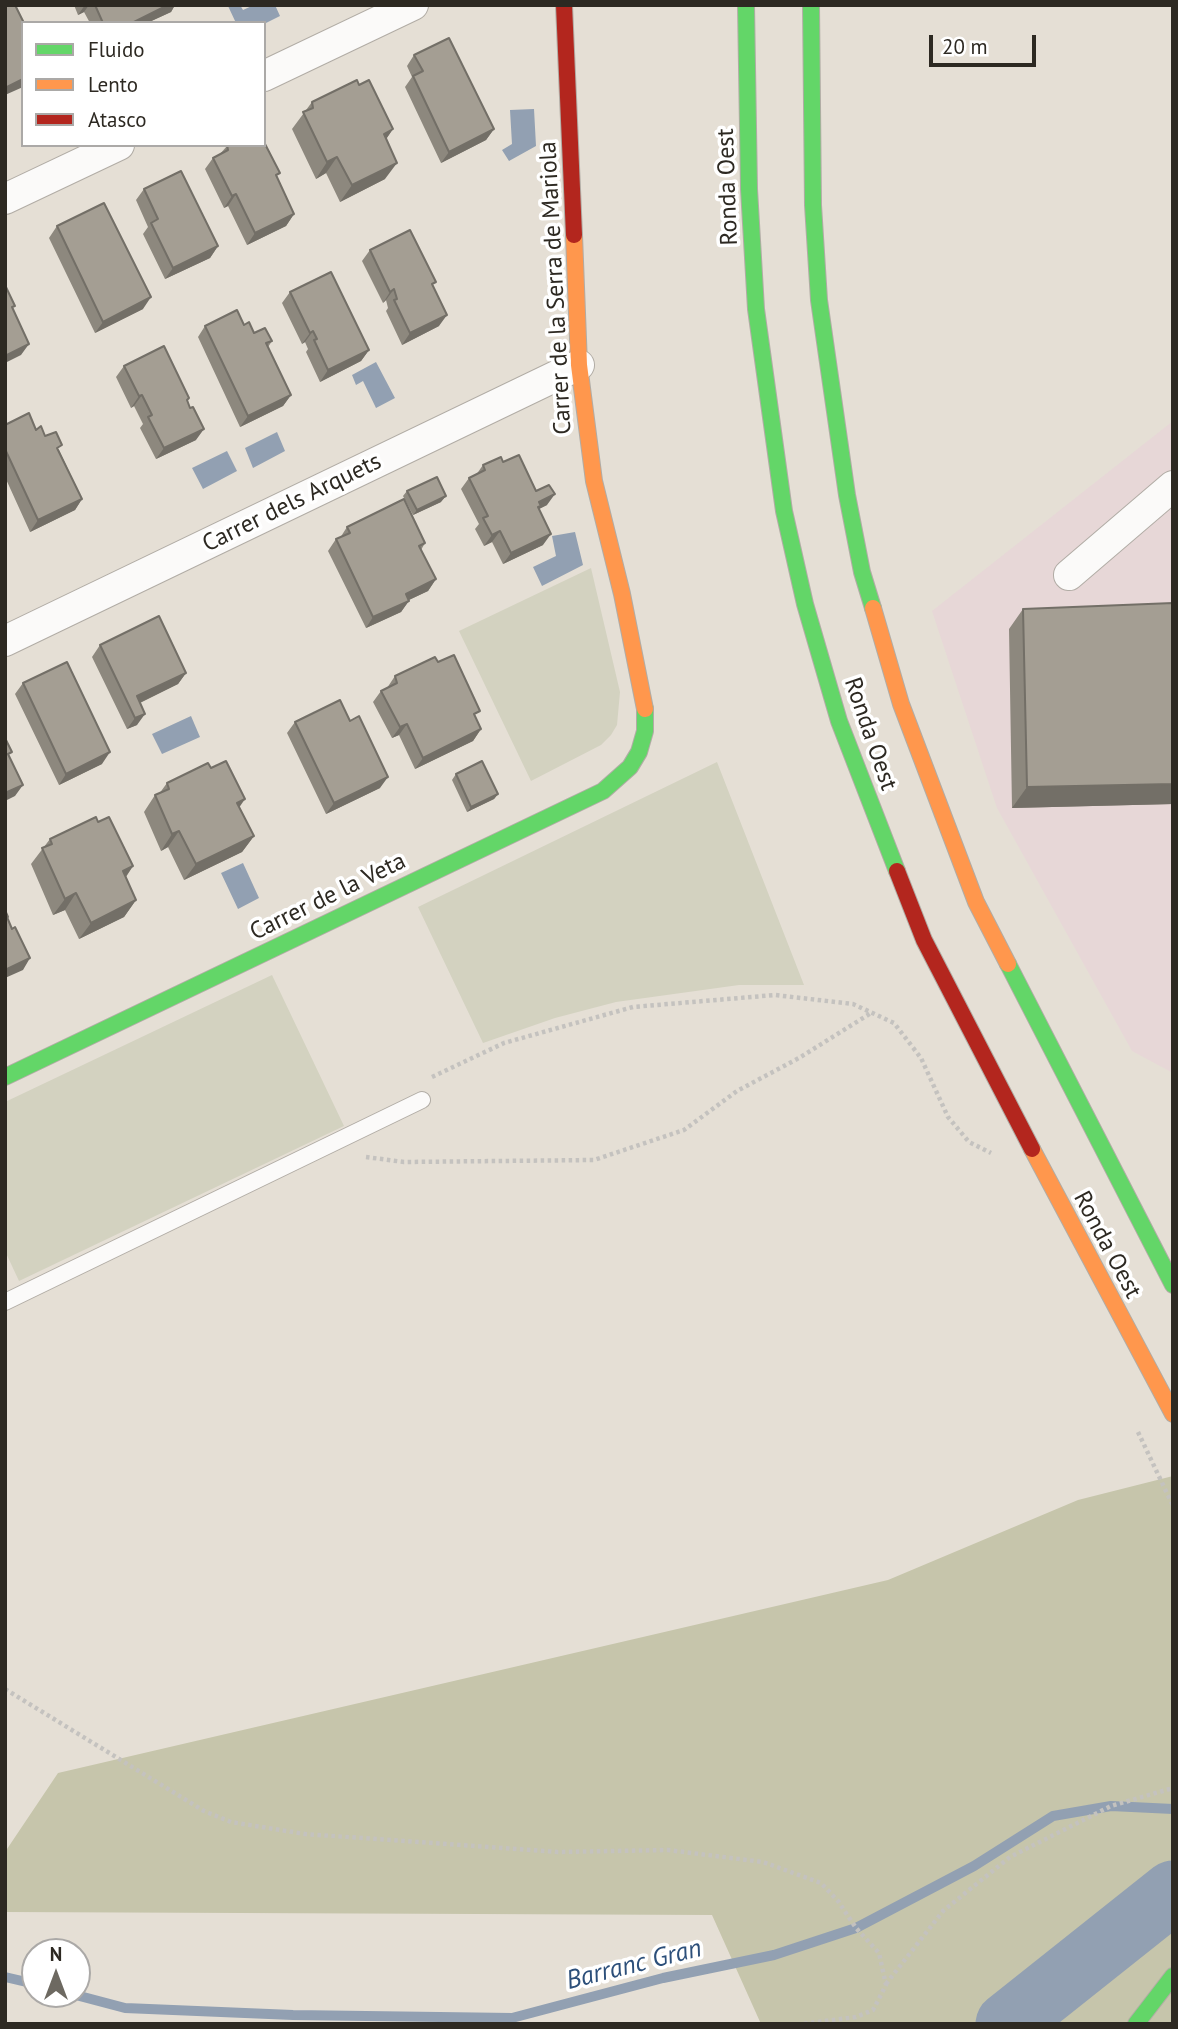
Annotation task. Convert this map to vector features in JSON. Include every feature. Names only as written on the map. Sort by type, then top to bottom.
[{"type":"main road","name":"Carrer de la Serra de Mariola","points":[[564,5],[579,365],[586,433],[594,481],[640,674],[645,705],[645,731]]},
{"type":"main road","name":"Ronda Oest","points":[[746,5],[749,189],[756,309],[784,511],[805,604],[839,721],[923,940],[1173,1415]]},
{"type":"main road","name":"Ronda Oest","points":[[811,5],[813,205],[819,300],[847,495],[862,572],[901,704],[976,902],[1173,1285]]},
{"type":"main road","name":"Carrer de la Veta","points":[[5,1077],[603,791],[630,766],[639,752],[645,731]]},
{"type":"main road","points":[[1136,2024],[1173,1976]]},
{"type":"street","points":[[266,75],[413,5]]},
{"type":"street","points":[[5,199],[115,147]]},
{"type":"street","name":"Carrer dels Arquets","points":[[5,640],[579,365]]},
{"type":"street","points":[[1069,575],[1173,486]]},
{"type":"lane","points":[[5,1302],[422,1100]]},
{"type":"path","points":[[422,1100],[414,1085],[504,1042],[634,1007],[775,995],[853,1004],[894,1023],[921,1058],[948,1117],[969,1142],[999,1157]]},
{"type":"path","points":[[317,1150],[404,1162],[594,1160],[684,1130],[737,1091],[799,1058],[872,1013]]},
{"type":"path","points":[[5,1689],[204,1811],[231,1822],[305,1834],[558,1852],[668,1850],[763,1862],[821,1883],[879,1953],[886,1985]]},
{"type":"path","points":[[802,2024],[856,2017],[873,2010],[886,1985],[943,1911],[1010,1857],[1111,1806],[1173,1788]]},
{"type":"shaded area","points":[[1173,421],[1173,1073],[1132,1051],[997,808],[932,611]]},
{"type":"green space","points":[[591,568],[620,692],[617,725],[601,745],[531,781],[459,631]]},
{"type":"green space","points":[[717,762],[804,985],[739,985],[616,1002],[555,1018],[483,1043],[418,907]]},
{"type":"green space","points":[[272,975],[344,1126],[19,1281],[5,1251],[5,1102]]},
{"type":"green space","points":[[1173,1476],[1173,2024],[761,2024],[712,1915],[5,1912],[5,1852],[58,1773],[888,1580],[1078,1500]]},
{"type":"water","points":[[240,5],[243,10],[254,5],[275,5],[280,16],[266,23],[235,21],[228,6]]},
{"type":"water","points":[[534,109],[536,146],[509,161],[502,150],[512,144],[510,110]]},
{"type":"water","points":[[376,362],[395,398],[376,408],[363,381],[356,385],[352,375]]},
{"type":"water","points":[[277,432],[285,451],[253,468],[245,448]]},
{"type":"water","points":[[227,451],[237,471],[203,489],[192,468]]},
{"type":"water","points":[[575,532],[583,565],[542,586],[533,567],[556,556],[552,536]]},
{"type":"water","points":[[191,716],[200,737],[162,754],[152,734]]},
{"type":"water","points":[[243,863],[259,898],[238,909],[221,873]]},
{"type":"building","points":[[5,5],[15,5],[23,21],[21,80],[5,88]]},
{"type":"building","points":[[95,5],[168,5],[136,21],[102,21]]},
{"type":"building","points":[[449,38],[494,129],[449,152],[413,76],[423,71],[414,55]]},
{"type":"building","points":[[357,80],[359,85],[369,80],[393,129],[384,134],[397,163],[352,185],[337,157],[327,162],[303,112],[313,108],[312,102]]},
{"type":"building","points":[[266,146],[280,173],[276,175],[294,214],[255,233],[236,194],[232,196],[213,158],[228,150],[227,147]]},
{"type":"building","points":[[181,171],[218,246],[173,268],[151,223],[158,219],[144,189]]},
{"type":"building","points":[[104,203],[151,297],[103,322],[57,226]]},
{"type":"building","points":[[410,230],[436,282],[432,284],[447,315],[410,333],[394,300],[397,299],[394,289],[390,292],[370,250]]},
{"type":"building","points":[[331,272],[369,350],[328,370],[314,340],[317,339],[313,331],[310,333],[290,292]]},
{"type":"building","points":[[5,285],[29,344],[5,356]]},
{"type":"building","points":[[237,310],[244,325],[249,322],[254,333],[265,328],[272,341],[266,343],[291,395],[248,416],[205,326]]},
{"type":"building","points":[[164,346],[189,398],[187,400],[190,408],[193,407],[204,429],[164,448],[148,417],[152,415],[124,366]]},
{"type":"building","points":[[29,413],[36,430],[41,426],[45,436],[56,432],[62,445],[57,448],[82,499],[38,520],[5,449],[5,425]]},
{"type":"building","points":[[519,455],[536,491],[549,485],[555,494],[539,502],[541,506],[538,507],[551,534],[511,553],[500,531],[492,535],[483,518],[488,516],[469,478],[485,470],[483,465],[501,457],[503,462]]},
{"type":"building","points":[[437,477],[446,496],[417,510],[407,491]]},
{"type":"building","points":[[404,499],[425,543],[419,546],[436,579],[406,594],[409,601],[373,617],[336,539],[350,533],[347,527]]},
{"type":"building","points":[[1173,603],[1173,784],[1027,787],[1023,609]]},
{"type":"building","points":[[159,616],[186,673],[137,696],[145,714],[135,718],[100,645]]},
{"type":"building","points":[[454,655],[480,711],[474,714],[481,729],[423,758],[407,724],[400,727],[381,691],[397,683],[395,676],[435,657],[438,662]]},
{"type":"building","points":[[67,662],[110,752],[66,774],[23,683]]},
{"type":"building","points":[[340,700],[350,721],[359,716],[388,777],[334,803],[295,722]]},
{"type":"building","points":[[5,738],[12,752],[8,754],[23,785],[5,793]]},
{"type":"building","points":[[226,761],[245,799],[237,803],[254,836],[196,864],[179,831],[172,834],[155,795],[169,789],[167,783],[208,763],[211,768]]},
{"type":"building","points":[[482,761],[498,794],[471,807],[456,774]]},
{"type":"building","points":[[96,817],[98,822],[109,817],[133,866],[123,871],[136,900],[91,923],[76,893],[65,899],[42,848],[52,844],[50,839]]},
{"type":"building","points":[[5,910],[12,929],[15,927],[30,958],[5,970]]},
{"type":"waterway","name":"Barranc Gran","points":[[91,1999],[125,2008],[293,2015],[512,2018],[663,1978],[774,1955],[856,1928],[974,1866],[1053,1816],[1111,1806],[1173,1809]]},
{"type":"waterway","points":[[1007,2024],[1173,1892]]},
{"type":"waterway","name":"Barranc Gran","points":[[5,1977],[21,1981]]},
{"type":"traffic: fast","points":[[746,5],[749,189],[756,309],[784,511],[805,604],[839,721],[897,871]]},
{"type":"traffic: fast","points":[[811,5],[813,205],[819,300],[847,495],[862,572],[873,608]]},
{"type":"traffic: fast","points":[[5,1077],[603,791],[630,767],[639,752],[645,731],[645,709]]},
{"type":"traffic: fast","points":[[1008,964],[1173,1285]]},
{"type":"traffic: fast","points":[[1136,2024],[1173,1976]]},
{"type":"traffic: slow","points":[[574,235],[579,365],[594,481],[622,594],[645,709]]},
{"type":"traffic: slow","points":[[873,608],[901,704],[976,902],[1008,964]]},
{"type":"traffic: slow","points":[[1032,1149],[1173,1414]]},
{"type":"traffic: jam","points":[[564,5],[574,235]]},
{"type":"traffic: jam","points":[[897,871],[924,940],[1032,1149]]}]
